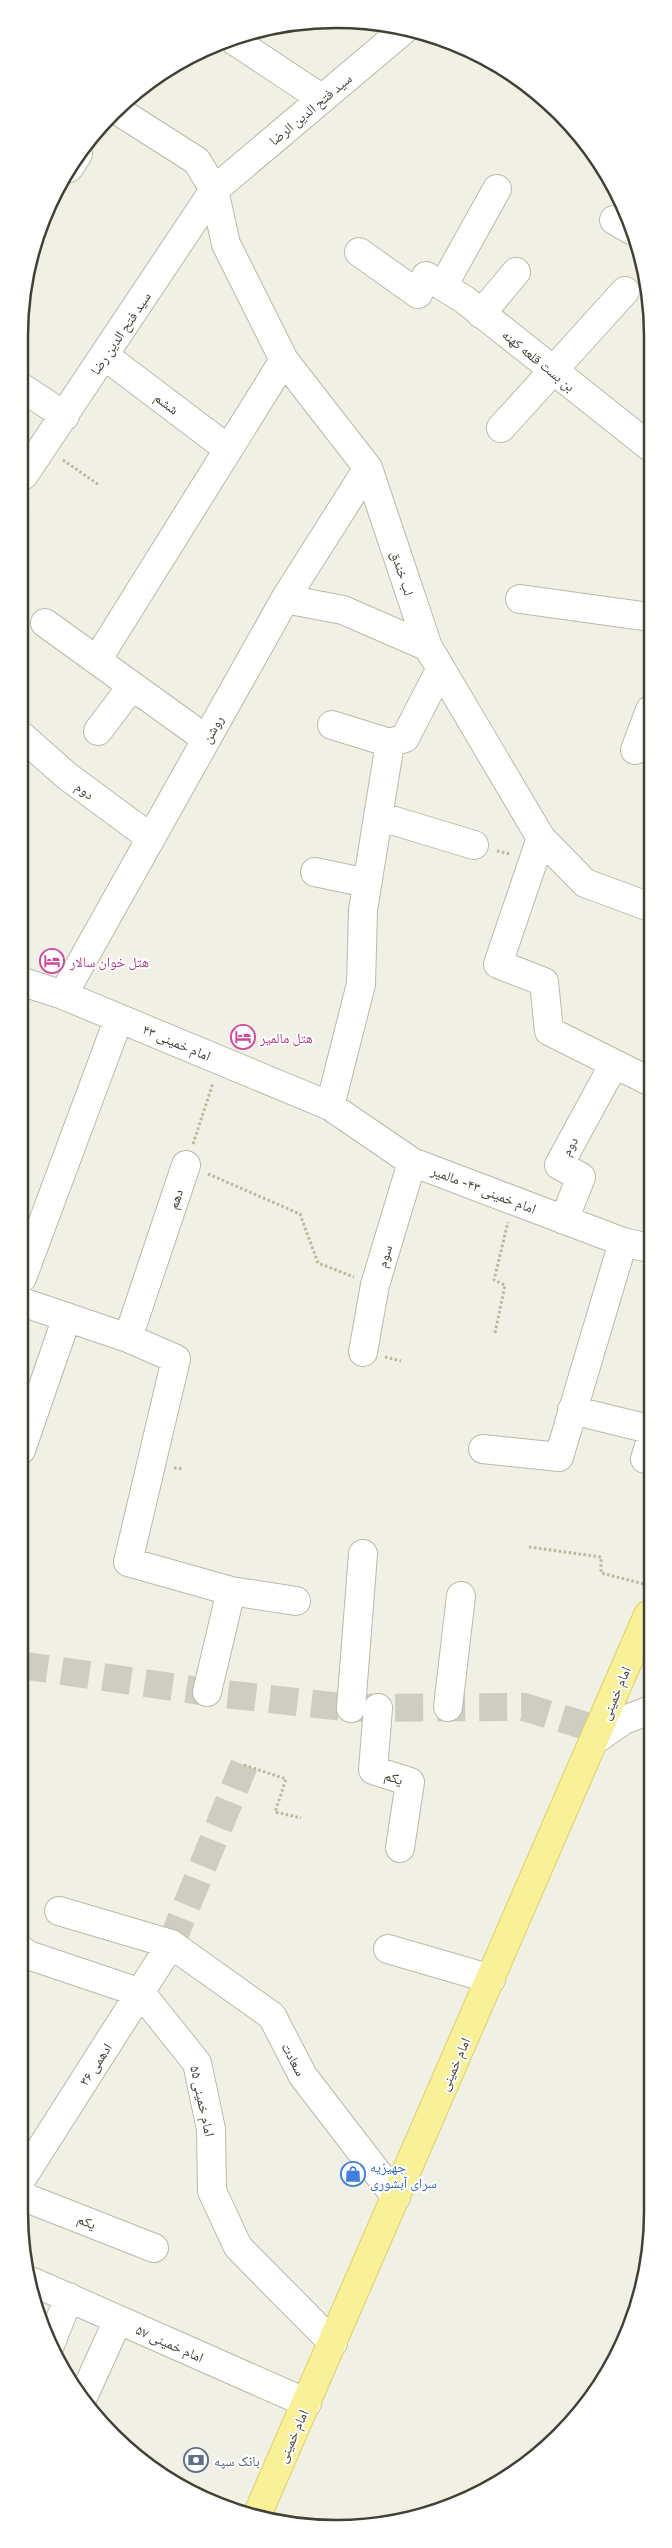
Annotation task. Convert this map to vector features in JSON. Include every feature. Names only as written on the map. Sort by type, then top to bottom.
[{"type":"main road","name":"امام خمینی","points":[[259,2511],[595,1740],[641,1653],[644,1637]]},
{"type":"street","name":"سید فتح الدین الرضا","points":[[214,190],[399,34]]},
{"type":"street","points":[[239,43],[321,98]]},
{"type":"street","name":"لب خندق","points":[[123,114],[197,161],[214,190],[226,244],[284,360],[368,468],[434,658],[537,849],[585,883],[644,905]]},
{"type":"street","points":[[359,252],[418,294],[435,281],[497,189]]},
{"type":"street","name":"سید فتح الدین رضا","points":[[28,469],[214,190]]},
{"type":"street","points":[[481,314],[516,272]]},
{"type":"street","name":"بن بست قلعه کهنه","points":[[435,281],[481,314],[644,442]]},
{"type":"street","points":[[501,428],[625,291]]},
{"type":"street","name":"ششم","points":[[105,356],[228,450]]},
{"type":"street","points":[[97,660],[284,360]]},
{"type":"street","points":[[28,393],[65,416]]},
{"type":"street","name":"روشن","points":[[64,995],[285,599],[368,468]]},
{"type":"street","points":[[520,598],[644,616]]},
{"type":"street","points":[[285,599],[342,610],[434,658],[405,738],[390,743],[332,725]]},
{"type":"street","points":[[46,623],[206,739]]},
{"type":"street","points":[[98,731],[132,686]]},
{"type":"street","points":[[635,750],[644,726]]},
{"type":"street","name":"دوم","points":[[28,741],[67,776],[151,838]]},
{"type":"street","points":[[330,1106],[361,984],[363,910],[390,743]]},
{"type":"street","points":[[378,816],[474,845]]},
{"type":"street","points":[[537,849],[498,964],[544,982],[549,1030],[644,1079]]},
{"type":"street","points":[[315,872],[367,883]]},
{"type":"street","name":"امام خمینی ۴۳","points":[[28,984],[64,995],[330,1106]]},
{"type":"street","points":[[28,1262],[120,1018]]},
{"type":"street","name":"دوم","points":[[564,1220],[581,1177],[559,1165],[614,1064]]},
{"type":"street","name":"امام خمینی ۴۳- مالمیر","points":[[330,1106],[412,1162],[623,1242],[644,1247]]},
{"type":"street","name":"سوم","points":[[363,1352],[375,1285],[412,1162]]},
{"type":"street","name":"دهم","points":[[128,1338],[186,1165]]},
{"type":"street","points":[[483,1449],[559,1457],[623,1242]]},
{"type":"street","points":[[28,1304],[128,1338],[176,1358],[128,1562],[231,1591],[296,1601]]},
{"type":"street","points":[[28,1430],[67,1317]]},
{"type":"street","points":[[572,1410],[644,1427]]},
{"type":"street","points":[[351,1708],[363,1554]]},
{"type":"street","points":[[207,1692],[231,1591]]},
{"type":"street","points":[[448,1707],[461,1596]]},
{"type":"street","name":"یکم","points":[[378,1708],[373,1770],[410,1782],[400,1848]]},
{"type":"street","points":[[595,1740],[624,1720],[644,1712]]},
{"type":"street","name":"سعادت","points":[[59,1910],[171,1944],[272,2016],[303,2076],[396,2197]]},
{"type":"street","name":"ادهمی ۳۶","points":[[28,2169],[171,1944]]},
{"type":"street","points":[[388,1949],[491,1979]]},
{"type":"street","points":[[28,1955],[141,1993]]},
{"type":"street","name":"امام خمینی ۵۵","points":[[141,1993],[197,2064],[211,2129],[212,2191],[238,2247],[333,2343]]},
{"type":"street","name":"یکم","points":[[28,2198],[154,2248]]},
{"type":"street","name":"امام خمینی ۵۷","points":[[36,2283],[307,2403]]},
{"type":"street","points":[[54,2336],[69,2297]]},
{"type":"street","points":[[85,2392],[118,2320]]},
{"type":"path","points":[[44,446],[99,485]]},
{"type":"path","points":[[474,845],[537,849]]},
{"type":"path","points":[[221,1061],[186,1165],[300,1214],[318,1263],[375,1285]]},
{"type":"path","points":[[495,1333],[505,1285],[494,1280],[513,1201]]},
{"type":"path","points":[[529,1547],[600,1557],[601,1573],[644,1584]]},
{"type":"path","points":[[244,1765],[286,1779],[275,1812],[302,1818]]},
{"type":"tunnel","points":[[28,1666],[207,1692],[351,1708],[524,1707],[599,1730]]},
{"type":"tunnel","points":[[171,1944],[244,1765]]},
{"type":"place","name":"هتل خوان سالار","points":[[52,961]]},
{"type":"place","name":"هتل مالمير","points":[[243,1037]]},
{"type":"place","name":"جهیزیه سرای آبشوری","points":[[353,2174]]},
{"type":"place","name":"بانک سپه","points":[[196,2460]]}]
